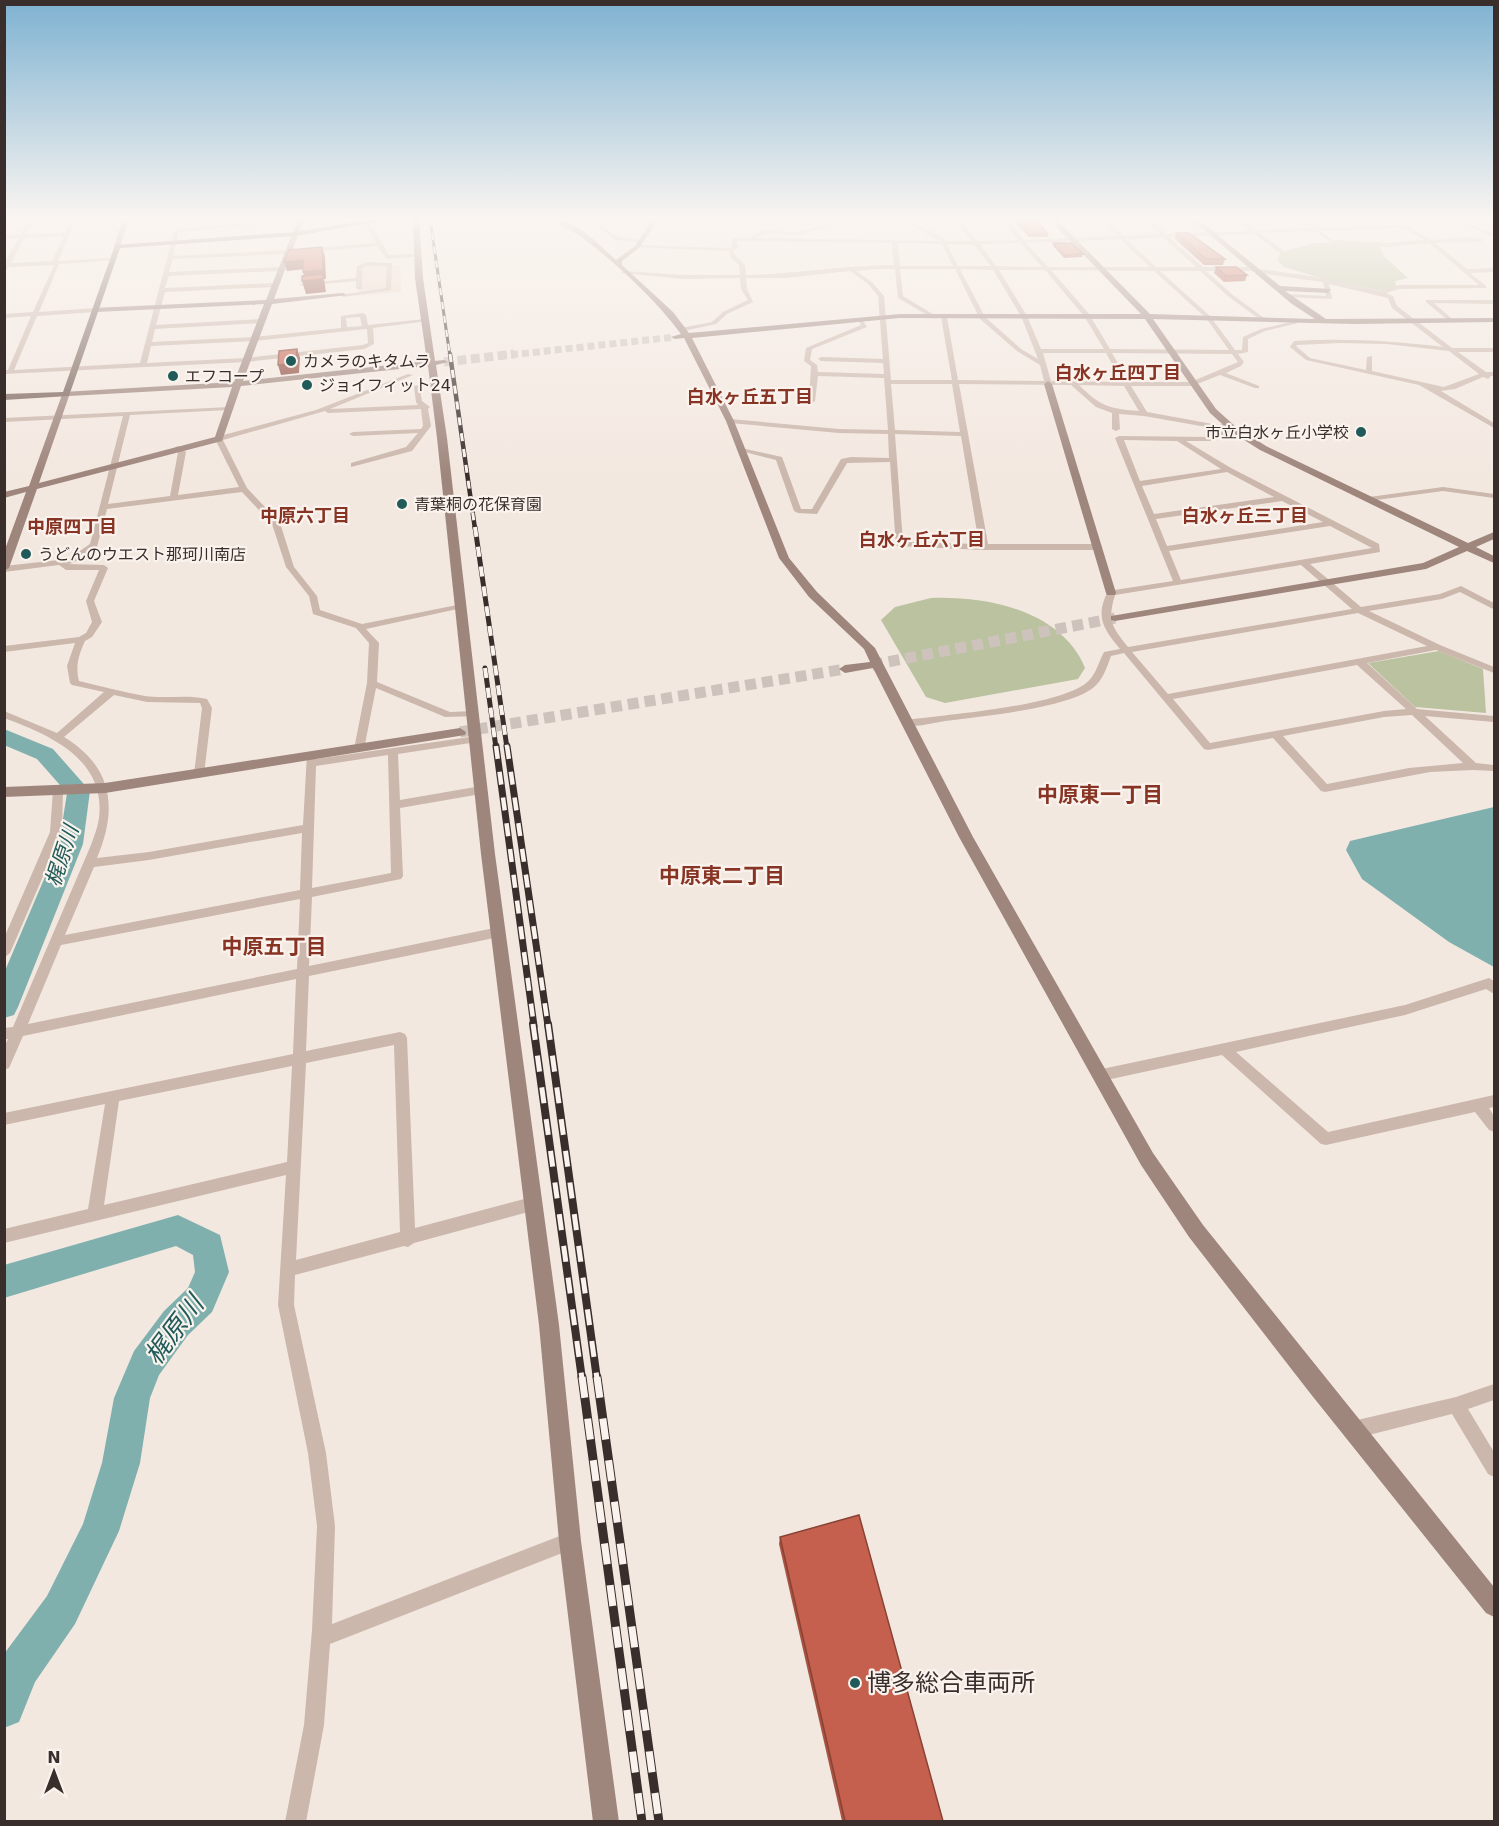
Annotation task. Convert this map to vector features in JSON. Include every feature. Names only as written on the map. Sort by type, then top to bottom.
[{"type":"main road","points":[[4,397],[66,394],[98,304]]},
{"type":"street","points":[[39,304],[7,372],[246,360],[369,346],[368,327],[363,315],[343,317],[344,330]]},
{"type":"street","points":[[143,365],[158,304]]},
{"type":"street","points":[[4,316],[227,304]]},
{"type":"street","points":[[267,304],[228,408],[219,439],[244,489],[276,523],[290,567],[310,591],[316,612],[362,627],[459,606]]},
{"type":"street","points":[[354,465],[409,449],[420,431],[427,426],[438,363],[425,321],[423,304]]},
{"type":"street","points":[[659,304],[685,332],[730,421],[784,558],[794,576],[806,590],[849,626],[869,648],[1029,950],[1102,1075],[1147,1159],[1197,1231],[1494,1605]]},
{"type":"street","points":[[675,337],[714,323],[725,313],[744,304]]},
{"type":"street","points":[[881,304],[899,544],[1098,547]]},
{"type":"street","points":[[912,304],[934,317]]},
{"type":"street","points":[[975,304],[982,318],[1019,350],[1044,365]]},
{"type":"street","points":[[1019,304],[1027,317],[1040,351],[1111,593],[1103,615],[1106,626],[1208,747],[1384,714],[1416,712],[1494,719]]},
{"type":"street","points":[[1078,304],[1110,351],[1144,414]]},
{"type":"street","points":[[1135,304],[1148,317],[1207,405],[1230,427],[1263,448],[1494,560]]},
{"type":"street","points":[[815,374],[957,383],[1192,384],[1239,365],[1241,362],[1208,317],[1194,304]]},
{"type":"street","points":[[1243,304],[1263,319]]},
{"type":"street","points":[[1300,304],[1324,321]]},
{"type":"street","points":[[1393,304],[1494,382]]},
{"type":"street","points":[[1432,304],[1450,320]]},
{"type":"street","points":[[685,332],[882,317],[982,318],[1087,315],[1324,321],[1494,320]]},
{"type":"street","points":[[944,317],[984,547]]},
{"type":"street","points":[[812,401],[815,374],[814,365],[807,361],[809,348],[865,326],[859,319]]},
{"type":"street","points":[[1040,351],[1245,352],[1245,338],[1263,330],[1295,323],[1293,320]]},
{"type":"street","points":[[153,327],[261,321]]},
{"type":"street","points":[[148,344],[254,339],[425,321]]},
{"type":"street","points":[[1494,350],[1452,351],[1385,342],[1294,343],[1293,347],[1308,359],[1421,383],[1494,426]]},
{"type":"street","points":[[1369,371],[1370,357]]},
{"type":"street","points":[[821,359],[886,361]]},
{"type":"street","points":[[127,413],[94,545],[70,561],[4,569],[66,394],[237,384],[438,363]]},
{"type":"street","points":[[1220,373],[1257,387]]},
{"type":"street","points":[[1432,389],[1456,389],[1483,373],[1494,374]]},
{"type":"street","points":[[4,495],[318,411],[410,375]]},
{"type":"street","points":[[1074,384],[1095,406],[1115,411],[1230,427]]},
{"type":"street","points":[[417,386],[419,402],[430,406]]},
{"type":"street","points":[[318,411],[430,406]]},
{"type":"street","points":[[430,406],[474,714],[481,790],[549,1325],[570,1541],[606,1821]]},
{"type":"street","points":[[4,420],[228,408]]},
{"type":"street","points":[[1115,411],[1116,429]]},
{"type":"street","points":[[730,421],[892,434],[965,434]]},
{"type":"street","points":[[1178,583],[1119,438],[1213,439],[1230,427]]},
{"type":"street","points":[[353,434],[420,431]]},
{"type":"street","points":[[1111,593],[1377,550],[1376,546],[1228,470],[1181,439]]},
{"type":"street","points":[[174,498],[182,452],[178,448]]},
{"type":"street","points":[[741,450],[779,459],[798,511],[814,512],[844,461],[851,459],[892,460]]},
{"type":"street","points":[[1138,484],[1228,470]]},
{"type":"street","points":[[104,507],[244,489]]},
{"type":"street","points":[[1370,500],[1443,489],[1494,496]]},
{"type":"street","points":[[1151,518],[1283,498]]},
{"type":"street","points":[[1164,549],[1332,523]]},
{"type":"street","points":[[1115,618],[1328,585],[1426,566],[1470,548],[1494,535]]},
{"type":"street","points":[[1303,562],[1359,610],[1437,647],[1494,670]]},
{"type":"street","points":[[4,649],[81,639],[89,635],[98,622],[90,601],[104,568],[66,567],[61,563]]},
{"type":"street","points":[[907,723],[1064,698],[1089,686],[1101,672],[1107,654],[1126,650],[1442,596],[1461,589],[1494,606]]},
{"type":"street","points":[[358,748],[372,683],[375,649],[370,636],[362,627]]},
{"type":"street","points":[[81,639],[71,662],[70,673],[75,683],[147,699],[204,701],[207,708],[200,774]]},
{"type":"street","points":[[1167,697],[1437,647]]},
{"type":"street","points":[[1359,661],[1472,765]]},
{"type":"street","points":[[845,669],[872,665]]},
{"type":"street","points":[[372,683],[449,715],[474,714]]},
{"type":"street","points":[[58,736],[112,692]]},
{"type":"street","points":[[4,714],[35,724],[58,736],[92,764],[102,788],[103,829],[57,941],[11,1032],[4,1064]]},
{"type":"street","points":[[311,760],[358,748],[460,732]]},
{"type":"street","points":[[1275,734],[1325,788],[1440,767],[1472,765],[1494,768]]},
{"type":"street","points":[[4,792],[102,788],[477,739]]},
{"type":"street","points":[[57,941],[397,876],[393,751]]},
{"type":"street","points":[[295,1821],[314,1725],[326,1526],[317,1453],[286,1305],[307,894],[311,760]]},
{"type":"street","points":[[4,953],[56,832],[61,790]]},
{"type":"street","points":[[395,805],[481,790]]},
{"type":"street","points":[[89,863],[149,856],[309,828]]},
{"type":"street","points":[[11,1032],[499,932]]},
{"type":"street","points":[[1102,1075],[1405,1010],[1493,986]]},
{"type":"street","points":[[4,1119],[400,1038],[408,1240]]},
{"type":"street","points":[[1224,1050],[1326,1139],[1494,1101]]},
{"type":"street","points":[[95,1215],[113,1097]]},
{"type":"street","points":[[1478,1105],[1494,1126]]},
{"type":"street","points":[[4,1236],[293,1167]]},
{"type":"street","points":[[287,1270],[408,1240],[532,1204]]},
{"type":"street","points":[[1353,1430],[1456,1405],[1494,1392]]},
{"type":"street","points":[[1456,1405],[1494,1468]]},
{"type":"street","points":[[321,1638],[570,1541]]},
{"type":"green space","points":[[931,598],[953,598],[998,604],[1040,620],[1059,632],[1074,648],[1085,668],[1078,679],[945,703],[926,697],[881,620],[895,607]]},
{"type":"green space","points":[[1439,651],[1483,669],[1486,713],[1415,707],[1368,663]]},
{"type":"water","points":[[1494,807],[1494,967],[1449,942],[1362,879],[1346,850],[1350,841]]},
{"type":"building","points":[[297,349],[296,363],[278,365],[279,351]]},
{"type":"building","name":"博多総合車両所","points":[[859,1515],[943,1821],[845,1821],[780,1537]]},
{"type":"waterway","name":"梶原川","points":[[4,736],[45,754],[79,791],[71,844],[4,1007]]},
{"type":"waterway","name":"梶原川","points":[[4,1282],[178,1230],[208,1246],[212,1272],[200,1300],[176,1323],[146,1363],[132,1398],[121,1463],[100,1531],[61,1610],[19,1669],[4,1707]]},
{"type":"tunnel","points":[[500,356],[675,337]]},
{"type":"tunnel","points":[[444,362],[514,354]]},
{"type":"tunnel","points":[[872,665],[1115,618]]},
{"type":"tunnel","points":[[460,732],[845,669]]},
{"type":"railway","points":[[442,304],[450,356]]},
{"type":"railway","points":[[450,354],[475,529]]},
{"type":"railway","points":[[475,527],[507,748]]},
{"type":"railway","points":[[485,668],[496,748]]},
{"type":"railway","points":[[496,746],[534,1026]]},
{"type":"railway","points":[[507,746],[548,1026]]},
{"type":"railway","points":[[533,1024],[582,1379]]},
{"type":"railway","points":[[548,1024],[597,1379]]},
{"type":"railway","points":[[582,1377],[642,1822]]},
{"type":"railway","points":[[597,1377],[659,1822]]},
{"type":"place","name":"カメラのキタムラ","points":[[291,361]]},
{"type":"place","name":"エフコープ","points":[[173,376]]},
{"type":"place","name":"ジョイフィット24","points":[[307,385]]},
{"type":"place","name":"市立白水ヶ丘小学校","points":[[1361,432]]},
{"type":"place","name":"青葉桐の花保育園","points":[[402,504]]},
{"type":"place","name":"うどんのウエスト那珂川南店","points":[[26,554]]},
{"type":"place","name":"博多総合車両所","points":[[855,1683]]},
{"type":"district","name":"白水ヶ丘四丁目","points":[[1118,372]]},
{"type":"district","name":"白水ヶ丘五丁目","points":[[750,396]]},
{"type":"district","name":"中原六丁目","points":[[305,515]]},
{"type":"district","name":"白水ヶ丘三丁目","points":[[1245,515]]},
{"type":"district","name":"中原四丁目","points":[[72,526]]},
{"type":"district","name":"白水ヶ丘六丁目","points":[[922,539]]},
{"type":"district","name":"中原東一丁目","points":[[1100,795]]},
{"type":"district","name":"中原東二丁目","points":[[722,876]]},
{"type":"district","name":"中原五丁目","points":[[274,947]]}]
